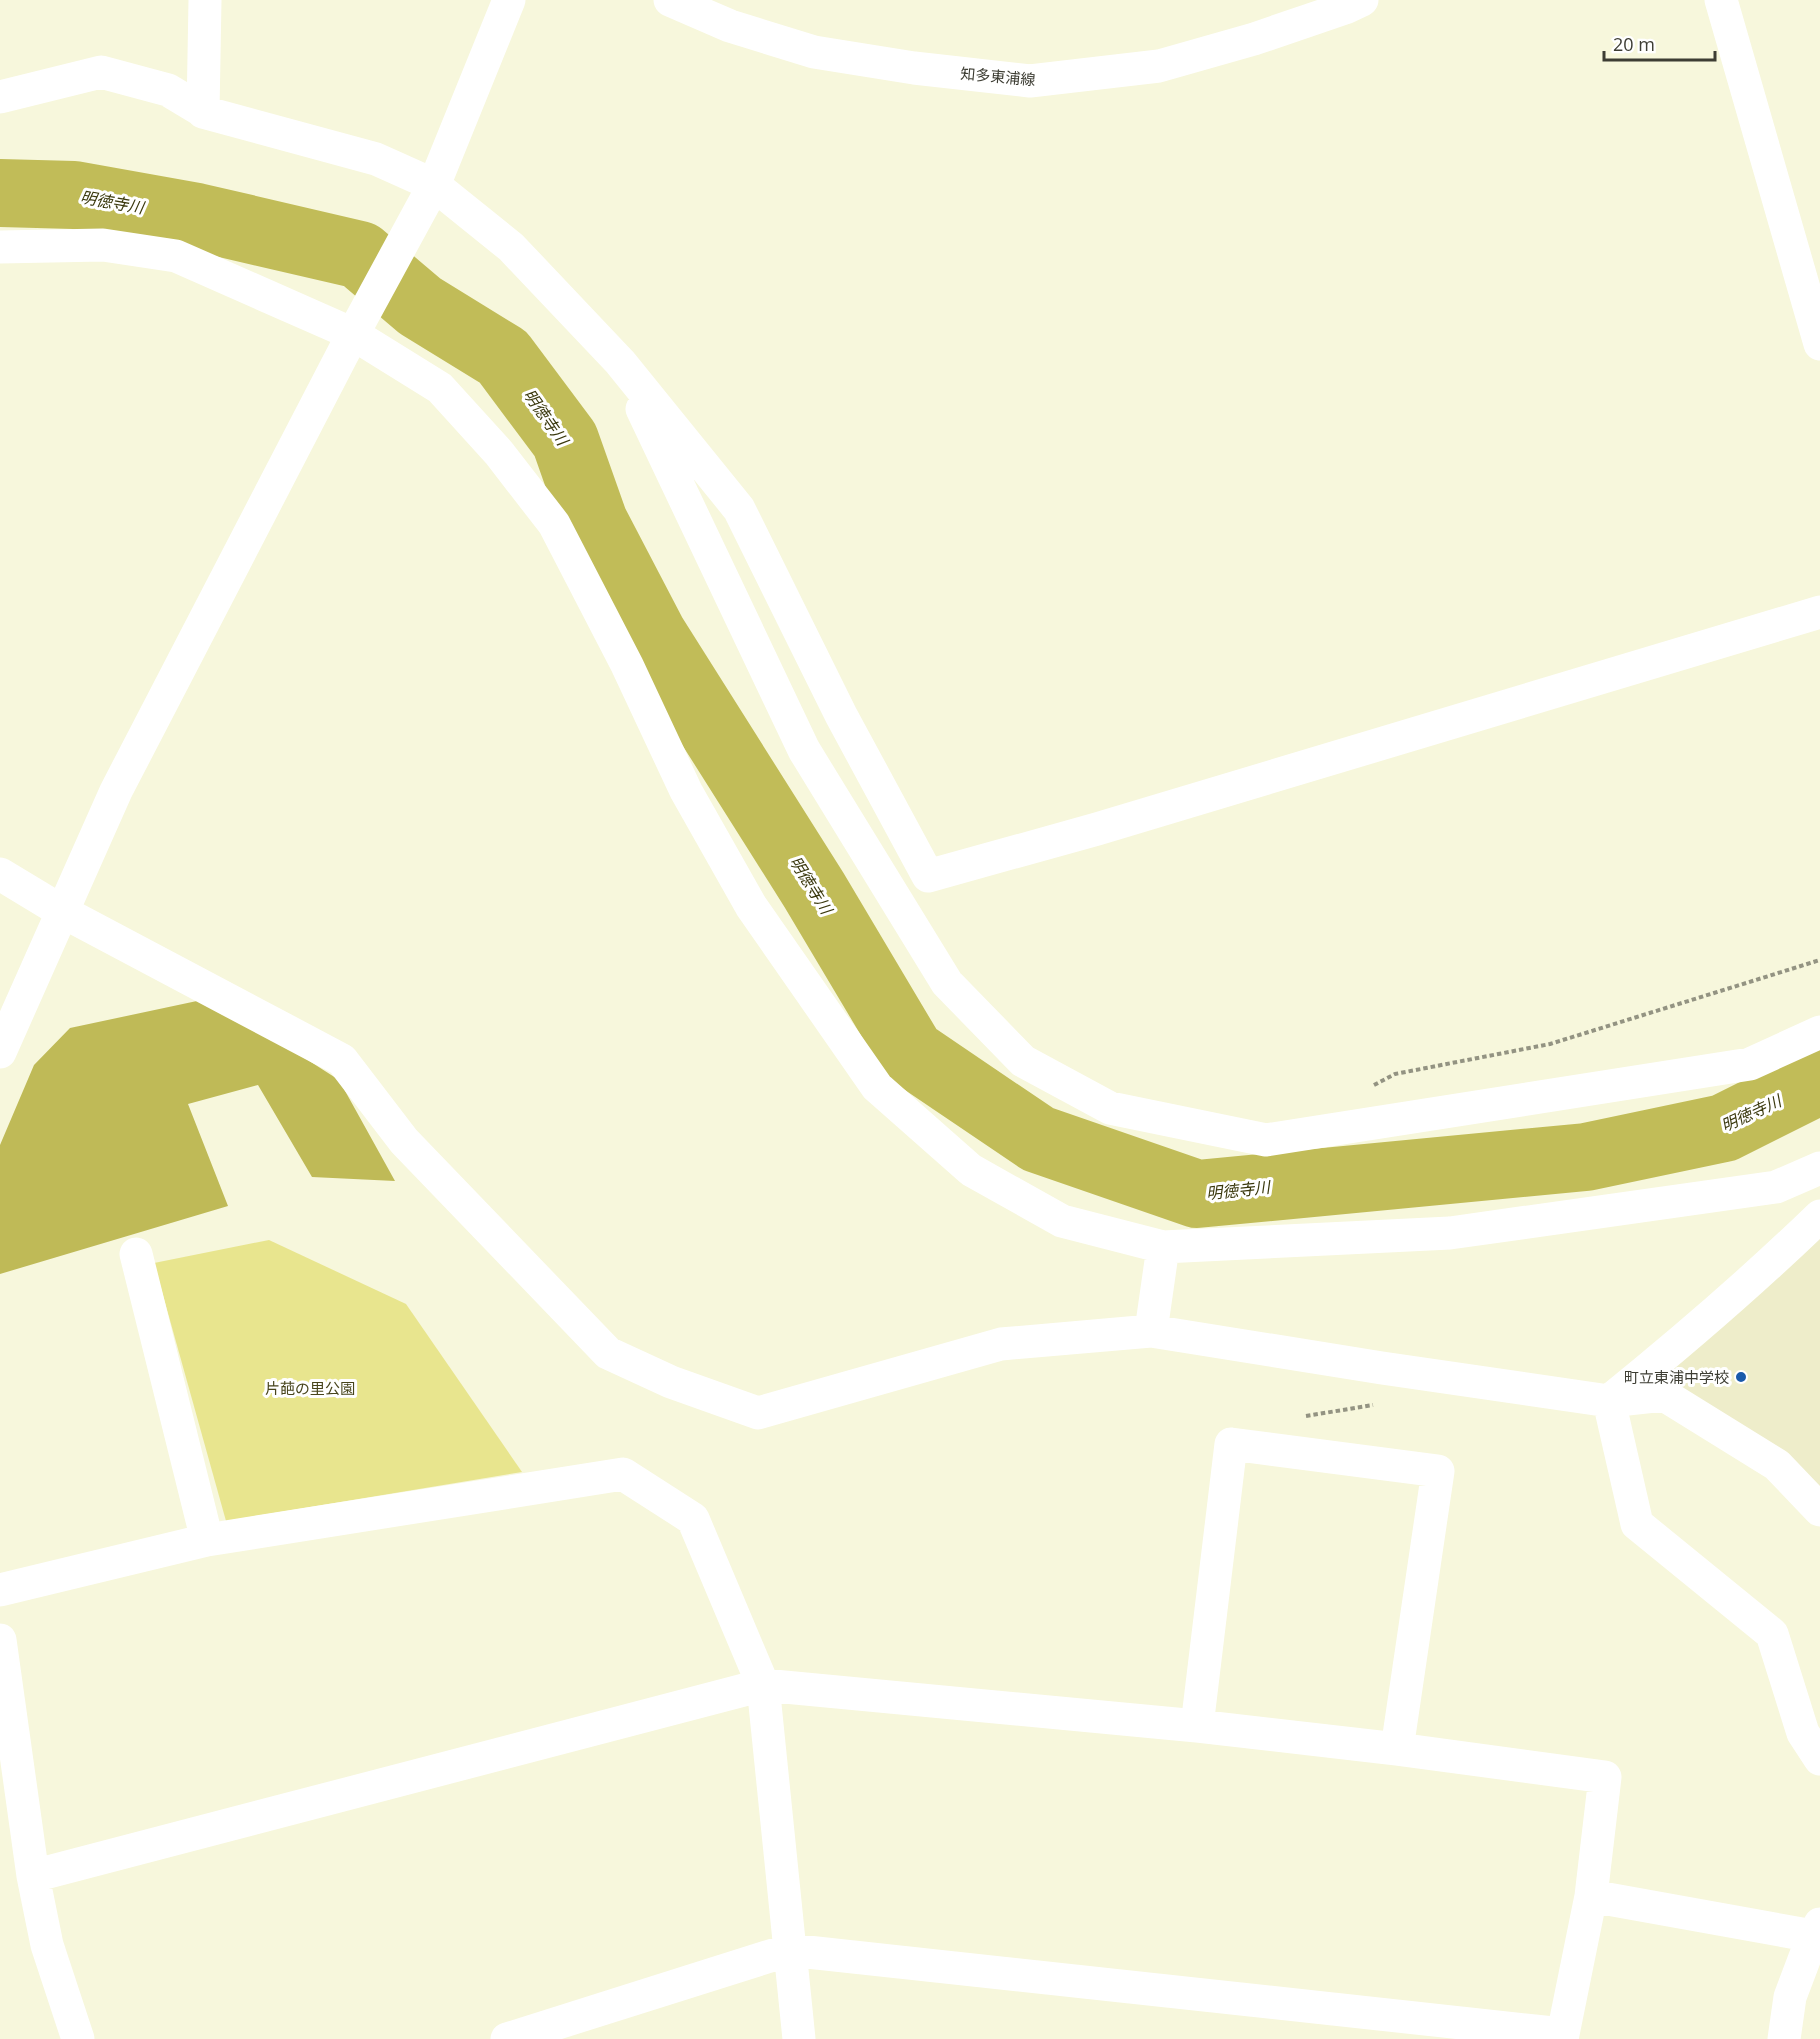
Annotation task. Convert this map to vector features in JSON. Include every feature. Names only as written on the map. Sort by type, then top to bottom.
[{"type":"street","points":[[203,111],[205,0]]},
{"type":"street","points":[[0,1052],[116,791],[352,334],[434,185],[509,0]]},
{"type":"street","name":"知多東浦線","points":[[670,0],[730,26],[814,52],[914,68],[1030,81],[1159,66],[1254,39],[1346,8],[1362,0]]},
{"type":"street","points":[[1721,0],[1820,344]]},
{"type":"street","points":[[0,97],[101,72],[168,90],[203,111],[376,159],[434,185],[511,246],[620,362],[740,509],[842,715],[928,876],[1109,826],[1820,612]]},
{"type":"street","points":[[0,247],[103,244],[176,256],[352,334],[440,388],[499,453],[555,524],[627,666],[686,791],[751,906],[877,1087],[971,1170],[1062,1221],[1163,1247],[1450,1233],[1776,1187],[1820,1168]]},
{"type":"street","points":[[620,362],[804,750],[947,983],[1023,1061],[1110,1108],[1266,1140],[1750,1064],[1820,1032]]},
{"type":"street","points":[[0,874],[63,912],[342,1060],[404,1141],[608,1353],[671,1382],[758,1413],[1001,1344],[1151,1331],[1609,1401],[1664,1395],[1777,1465],[1820,1510]]},
{"type":"street","points":[[1609,1401],[1662,1359],[1820,1216]]},
{"type":"street","points":[[1151,1331],[1163,1247]]},
{"type":"street","points":[[136,1254],[207,1540]]},
{"type":"street","points":[[1609,1401],[1637,1524],[1772,1634],[1803,1733],[1820,1759]]},
{"type":"street","points":[[1197,1726],[1231,1444],[1438,1471],[1398,1749]]},
{"type":"street","points":[[0,1590],[207,1540],[623,1473],[693,1519],[763,1685],[799,2039]]},
{"type":"street","points":[[0,1640],[33,1876],[47,1945],[78,2039]]},
{"type":"street","points":[[33,1876],[763,1685],[1197,1726],[1398,1749],[1605,1777],[1592,1896],[1562,2037],[789,1950],[507,2039]]},
{"type":"street","points":[[1592,1896],[1816,1930],[1790,1997],[1784,2039]]},
{"type":"path","points":[[1365,1089],[1395,1074],[1550,1044],[1820,960]]},
{"type":"path","points":[[1303,1416],[1382,1403]]},
{"type":"shaded area","points":[[211,998],[339,1080],[395,1181],[312,1177],[258,1085],[188,1104],[228,1206],[0,1274],[0,1145],[34,1065],[70,1028]]},
{"type":"shaded area","name":"町立東浦中学校","points":[[1820,1216],[1820,1510],[1664,1395],[1662,1359]]},
{"type":"green space","name":"片葩の里公園","points":[[269,1240],[406,1304],[522,1472],[226,1521],[154,1263]]},
{"type":"waterway","name":"明徳寺川","points":[[0,193],[74,195],[197,217],[360,255],[420,306],[503,357],[565,440],[594,522],[653,635],[814,890],[911,1053],[1038,1139],[1197,1194],[1586,1157],[1724,1128],[1820,1080]]},
{"type":"place","name":"町立東浦中学校","points":[[1741,1377]]}]
